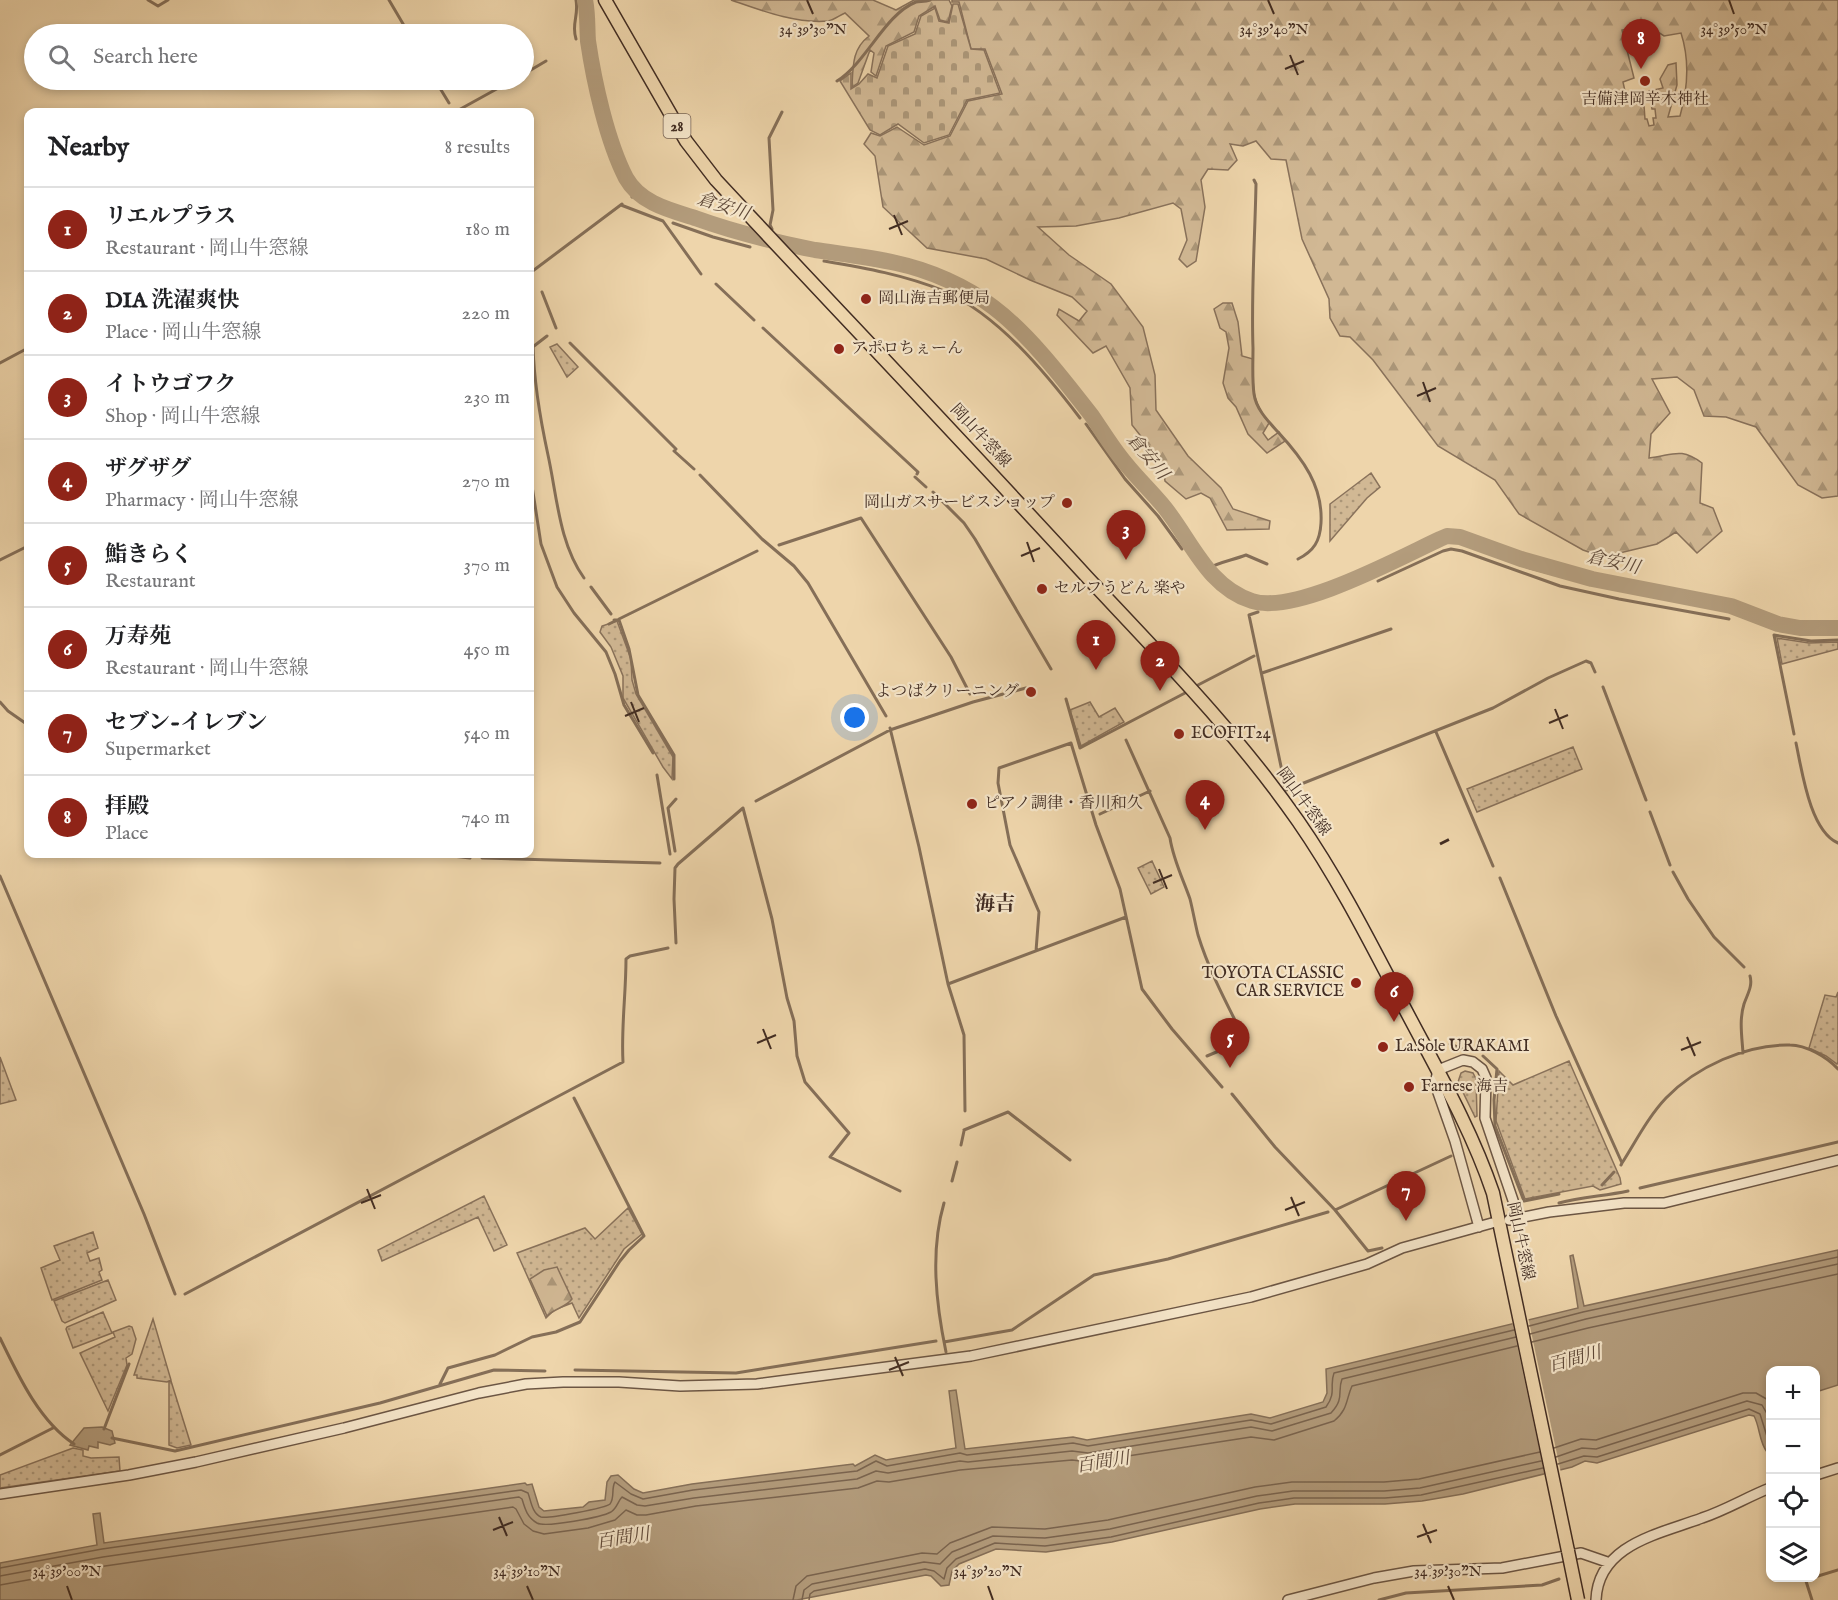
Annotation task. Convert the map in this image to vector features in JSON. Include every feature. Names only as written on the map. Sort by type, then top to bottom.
[{"type":"main road","name":"岡山牛窓線","points":[[605,0],[686,141],[716,180],[990,471],[1235,737],[1298,820],[1333,874],[1438,1070],[1481,1159],[1493,1193],[1578,1600]]},
{"type":"street","points":[[1479,1227],[1455,1141],[1435,1084],[1438,1070],[1463,1060],[1473,1062],[1482,1069],[1486,1078],[1485,1118],[1519,1218]]},
{"type":"street","points":[[1509,1220],[1624,1203],[1664,1203],[1838,1160]]},
{"type":"street","points":[[0,1494],[117,1477],[196,1462],[344,1428],[478,1393],[526,1384],[563,1382],[680,1386],[757,1384],[960,1358],[1251,1298],[1367,1264],[1402,1248],[1492,1223]]},
{"type":"street","points":[[1818,1474],[1838,1468]]},
{"type":"street","points":[[1596,1600],[1599,1581],[1610,1563],[1630,1545],[1711,1515],[1766,1490]]},
{"type":"street","points":[[1288,1600],[1374,1578],[1414,1571],[1502,1568],[1581,1553],[1610,1563]]},
{"type":"green space","points":[[731,0],[873,0],[896,10],[914,0],[949,0],[952,6],[948,22],[940,20],[935,6],[919,16],[914,32],[886,46],[876,76],[871,72],[874,53],[870,50],[858,83],[852,87],[856,52],[869,36],[845,13],[828,21],[803,20],[778,15]]},
{"type":"green space","points":[[952,0],[1838,0],[1838,496],[1822,498],[1798,485],[1756,427],[1726,417],[1704,416],[1694,390],[1677,377],[1652,379],[1670,413],[1651,434],[1649,458],[1682,454],[1702,463],[1700,503],[1713,508],[1722,531],[1697,553],[1676,532],[1657,544],[1603,557],[1583,550],[1519,514],[1495,480],[1438,446],[1373,360],[1350,337],[1340,336],[1330,318],[1329,299],[1302,239],[1286,160],[1271,159],[1256,141],[1243,146],[1230,144],[1237,160],[1228,170],[1208,169],[1201,180],[1205,207],[1196,261],[1187,267],[1179,259],[1187,240],[1181,209],[1173,203],[1119,218],[1076,226],[1038,227],[1069,255],[1111,284],[1143,327],[1155,375],[1156,410],[1188,456],[1221,488],[1233,509],[1270,521],[1269,529],[1227,530],[1210,498],[1201,493],[1186,499],[1165,481],[1163,464],[1132,425],[1130,388],[1106,346],[1093,353],[1057,315],[1059,309],[1079,321],[1087,311],[1072,297],[986,259],[927,248],[883,207],[875,156],[864,144],[871,133],[880,136],[897,127],[924,145],[950,136],[968,101],[1002,94],[985,49],[971,49],[959,2],[952,2]],"holes":[[[1647,25],[1664,36],[1681,33],[1687,64],[1685,95],[1680,116],[1668,117],[1677,85],[1676,63],[1668,65],[1660,79],[1663,88],[1649,91],[1656,118],[1653,118],[1654,125],[1649,126],[1645,119],[1643,92],[1626,96],[1623,82],[1634,78],[1622,30]]]},
{"type":"green space","points":[[953,4],[958,4],[971,49],[984,50],[1000,93],[967,100],[949,135],[924,143],[898,124],[880,135],[870,130],[840,81],[851,73],[851,89],[868,74],[877,78],[888,46],[915,34],[921,16],[935,8],[939,21],[949,23]]},
{"type":"green space","points":[[1223,303],[1232,303],[1238,322],[1242,356],[1253,359],[1253,386],[1256,400],[1269,423],[1263,433],[1268,440],[1279,432],[1285,441],[1267,453],[1248,434],[1236,407],[1228,398],[1223,383],[1229,348],[1226,332],[1220,328],[1214,309]]},
{"type":"green space","points":[[557,344],[578,367],[567,377],[550,347]]},
{"type":"green space","points":[[1371,473],[1380,487],[1367,498],[1330,541],[1330,504]]},
{"type":"green space","points":[[617,621],[631,659],[632,680],[636,694],[673,757],[672,779],[623,698],[623,676],[611,647],[600,632],[602,626]]},
{"type":"green space","points":[[1777,638],[1809,643],[1838,642],[1838,649],[1782,664]]},
{"type":"green space","points":[[1090,702],[1099,717],[1115,708],[1124,722],[1081,746],[1070,710]]},
{"type":"green space","points":[[1573,747],[1582,769],[1477,812],[1467,789]]},
{"type":"green space","points":[[1152,861],[1164,887],[1151,894],[1138,868]]},
{"type":"green space","points":[[1838,992],[1837,1064],[1809,1048],[1825,995],[1836,997]]},
{"type":"green space","points":[[0,1057],[16,1100],[0,1104]]},
{"type":"green space","points":[[1569,1061],[1621,1184],[1600,1190],[1593,1186],[1525,1199],[1496,1121],[1499,1071],[1513,1085]]},
{"type":"green space","points":[[1465,1071],[1473,1073],[1476,1079],[1477,1116],[1475,1117],[1458,1082],[1461,1073]]},
{"type":"green space","points":[[484,1196],[507,1245],[494,1251],[478,1217],[382,1261],[378,1250]]},
{"type":"green space","points":[[628,1208],[642,1234],[624,1249],[579,1318],[572,1303],[554,1310],[546,1318],[517,1253],[585,1228],[595,1239]],"holes":[[[557,1267],[568,1303],[554,1309],[547,1316]]]},
{"type":"green space","points":[[93,1232],[98,1248],[87,1253],[90,1261],[99,1258],[102,1270],[99,1272],[102,1280],[52,1300],[41,1268],[60,1260],[54,1246]]},
{"type":"green space","points":[[557,1267],[572,1299],[547,1316],[530,1279],[544,1270]]},
{"type":"green space","points":[[108,1280],[116,1300],[65,1323],[62,1321],[54,1301]]},
{"type":"green space","points":[[103,1312],[112,1333],[73,1348],[67,1327]]},
{"type":"green space","points":[[153,1319],[171,1380],[167,1382],[137,1378],[137,1375],[134,1375]]},
{"type":"green space","points":[[132,1327],[136,1339],[132,1354],[126,1358],[127,1365],[108,1411],[80,1353],[115,1337],[113,1332]]},
{"type":"green space","points":[[171,1381],[191,1445],[177,1448],[169,1445],[169,1382]]},
{"type":"green space","points":[[73,1448],[83,1450],[83,1456],[91,1458],[119,1457],[120,1471],[0,1488],[0,1475]]},
{"type":"water","name":"百間川","points":[[1838,1250],[1838,1385],[1820,1391],[1820,1366],[1766,1366],[1766,1450],[1754,1416],[1749,1415],[1597,1463],[1585,1461],[1572,1467],[1463,1494],[1385,1504],[1295,1504],[1260,1509],[1112,1542],[1046,1552],[996,1549],[959,1564],[952,1571],[949,1585],[941,1586],[931,1576],[926,1575],[797,1600],[0,1600],[0,1563],[97,1545],[93,1514],[100,1513],[104,1543],[525,1483],[532,1484],[539,1507],[544,1511],[583,1507],[589,1502],[605,1500],[607,1482],[611,1476],[618,1475],[634,1489],[643,1493],[692,1484],[853,1464],[855,1466],[875,1455],[886,1460],[956,1448],[949,1391],[956,1390],[965,1449],[1073,1437],[1087,1440],[1251,1414],[1270,1418],[1323,1402],[1327,1393],[1326,1369],[1578,1308],[1570,1256],[1573,1255],[1584,1306]]},
{"type":"water","points":[[102,1427],[112,1431],[115,1443],[110,1445],[98,1442],[98,1448],[89,1446],[88,1450],[70,1445],[84,1428]]},
{"type":"pier","points":[[1528,1317],[1561,1473],[1545,1477],[1512,1321]]},
{"type":"waterway","points":[[148,0],[158,6],[168,0]]},
{"type":"waterway","points":[[389,0],[403,24]]},
{"type":"waterway","points":[[576,0],[574,29],[576,39]]},
{"type":"waterway","name":"倉安川","points":[[585,0],[588,41],[602,111],[619,163],[626,178],[639,194],[665,208],[724,228],[784,244],[909,266],[947,280],[982,299],[1020,330],[1046,358],[1092,416],[1121,458],[1175,521],[1202,562],[1224,585],[1237,594],[1252,601],[1271,603],[1320,593],[1374,571],[1447,536],[1460,537],[1521,559],[1592,579],[1731,606],[1778,624],[1800,628],[1838,628]]},
{"type":"waterway","points":[[837,81],[857,63],[885,28],[905,8],[916,2],[930,0]]},
{"type":"waterway","name":"倉安川","points":[[585,43],[589,42]]},
{"type":"waterway","points":[[534,68],[546,61]]},
{"type":"waterway","points":[[441,90],[449,103]]},
{"type":"waterway","points":[[462,108],[495,90]]},
{"type":"waterway","points":[[772,229],[770,225],[773,210],[769,138],[782,112]]},
{"type":"waterway","points":[[1254,180],[1256,184],[1252,307],[1254,394],[1263,415],[1296,452],[1310,474],[1319,497],[1321,510],[1318,540],[1308,553],[1298,559]]},
{"type":"waterway","name":"倉安川","points":[[632,197],[636,192]]},
{"type":"waterway","points":[[534,270],[622,204]]},
{"type":"waterway","points":[[621,205],[663,221],[701,274]]},
{"type":"waterway","points":[[673,223],[750,247]]},
{"type":"waterway","points":[[824,261],[900,276],[944,291],[964,301],[983,314],[1019,346],[1052,382],[1080,418]]},
{"type":"waterway","points":[[716,284],[754,320]]},
{"type":"waterway","points":[[542,292],[556,328]]},
{"type":"waterway","points":[[763,328],[918,472],[917,474]]},
{"type":"waterway","points":[[534,346],[547,336]]},
{"type":"waterway","points":[[570,343],[694,469]]},
{"type":"waterway","points":[[0,363],[24,350]]},
{"type":"waterway","points":[[534,360],[542,428],[560,519],[569,550],[584,578]]},
{"type":"waterway","points":[[1086,424],[1125,479],[1158,516],[1182,549]]},
{"type":"waterway","points":[[700,475],[762,539],[794,566],[808,583],[886,716]]},
{"type":"waterway","points":[[915,477],[926,487]]},
{"type":"waterway","points":[[933,492],[964,523],[975,539],[1051,669]]},
{"type":"waterway","points":[[534,499],[541,544],[557,587],[574,613],[606,652],[624,705],[653,753]]},
{"type":"waterway","points":[[779,545],[861,518],[951,657],[970,694]]},
{"type":"waterway","points":[[1278,603],[1280,607],[1316,597],[1380,572],[1439,544],[1455,540],[1530,568],[1588,583],[1726,610],[1790,632],[1838,633]]},
{"type":"waterway","points":[[0,560],[24,548]]},
{"type":"waterway","points":[[1378,581],[1451,549],[1560,586],[1729,619]]},
{"type":"waterway","points":[[619,619],[757,551]]},
{"type":"waterway","points":[[1207,569],[1246,555],[1267,564]]},
{"type":"waterway","points":[[591,587],[611,614]]},
{"type":"waterway","points":[[1258,612],[1249,615],[1286,790],[1493,708],[1548,678],[1586,661],[1591,663],[1595,672]]},
{"type":"waterway","points":[[614,620],[619,620],[629,649],[638,695],[674,755],[674,779]]},
{"type":"waterway","points":[[609,624],[615,621]]},
{"type":"waterway","points":[[1262,673],[1391,629]]},
{"type":"waterway","points":[[1794,734],[1774,635],[1811,641],[1838,640]]},
{"type":"waterway","points":[[1198,685],[1254,656]]},
{"type":"waterway","points":[[1603,687],[1646,800]]},
{"type":"waterway","points":[[756,801],[890,730],[973,702],[1026,688]]},
{"type":"waterway","points":[[1066,699],[1080,748],[1185,693]]},
{"type":"waterway","points":[[0,702],[24,722]]},
{"type":"waterway","points":[[890,728],[919,847],[948,984],[964,1035],[965,1111]]},
{"type":"waterway","points":[[1436,732],[1493,866]]},
{"type":"waterway","points":[[1126,740],[1170,838],[1208,962],[1245,1040],[1207,1056]]},
{"type":"waterway","points":[[1036,951],[1039,912],[1010,845],[998,783],[999,768],[1071,743],[1096,825],[1120,889],[1142,989],[1172,1029],[1222,1087]]},
{"type":"waterway","points":[[1796,743],[1814,813],[1820,826],[1838,843]]},
{"type":"waterway","points":[[657,775],[670,854]]},
{"type":"waterway","points":[[1100,814],[1150,791]]},
{"type":"waterway","points":[[675,851],[668,808],[676,799]]},
{"type":"waterway","points":[[743,808],[772,919],[787,998],[794,1021],[797,1056],[805,1082],[849,1133],[830,1157],[900,1191]]},
{"type":"waterway","points":[[676,943],[675,868],[743,808]]},
{"type":"waterway","points":[[1650,812],[1670,865]]},
{"type":"waterway","points":[[482,858],[660,863]]},
{"type":"waterway","points":[[1673,872],[1714,937],[1744,967]]},
{"type":"waterway","points":[[0,876],[144,1214],[175,1294]]},
{"type":"waterway","points":[[1500,878],[1556,1016],[1621,1165]]},
{"type":"waterway","points":[[948,984],[1126,917]]},
{"type":"waterway","points":[[185,1294],[623,1062],[626,959],[630,956],[668,948]]},
{"type":"waterway","points":[[1743,1053],[1742,1016],[1750,987],[1750,976]]},
{"type":"waterway","points":[[1450,1044],[1462,1049]]},
{"type":"waterway","points":[[1622,1163],[1648,1121],[1666,1098],[1692,1076],[1739,1053],[1773,1046],[1803,1047],[1816,1052],[1838,1069]]},
{"type":"waterway","points":[[1483,1056],[1497,1069],[1494,1100],[1495,1126],[1524,1201],[1559,1194]]},
{"type":"waterway","points":[[1232,1094],[1275,1147],[1335,1210],[1368,1251],[1382,1248]]},
{"type":"waterway","points":[[440,1384],[448,1368],[495,1355],[532,1337],[556,1332],[580,1322],[620,1261],[644,1236],[574,1098]]},
{"type":"waterway","points":[[964,1130],[1008,1112],[1070,1160]]},
{"type":"waterway","points":[[961,1145],[964,1131]]},
{"type":"waterway","points":[[1640,1188],[1838,1142]]},
{"type":"waterway","points":[[1335,1210],[1451,1156]]},
{"type":"waterway","points":[[952,1181],[957,1162]]},
{"type":"waterway","points":[[1602,1185],[1614,1172]]},
{"type":"waterway","points":[[1559,1203],[1628,1191]]},
{"type":"waterway","points":[[944,1203],[937,1240],[936,1278],[939,1315],[946,1352]]},
{"type":"waterway","points":[[944,1342],[1012,1330],[1094,1275],[1168,1259],[1328,1212]]},
{"type":"waterway","points":[[0,1338],[22,1382],[40,1410],[50,1423],[74,1444]]},
{"type":"waterway","points":[[575,1370],[736,1373],[936,1341]]},
{"type":"waterway","points":[[104,1429],[129,1364]]},
{"type":"waterway","points":[[112,1438],[175,1451],[380,1403],[494,1370],[545,1371]]},
{"type":"waterway","points":[[0,1455],[53,1428]]},
{"type":"waterway","points":[[1820,1575],[1838,1570]]},
{"type":"waterway","points":[[1379,1600],[1406,1593],[1542,1585],[1559,1579]]},
{"type":"waterway","points":[[1806,1582],[1812,1600]]},
{"type":"railway","points":[[1440,844],[1450,839]]},
{"type":"place","name":"拝殿","points":[[1641,69]]},
{"type":"place","name":"吉備津岡辛木神社","points":[[1645,81]]},
{"type":"place","name":"岡山海吉郵便局","points":[[866,299]]},
{"type":"place","name":"アポロちぇーん","points":[[839,349]]},
{"type":"place","name":"岡山ガスサービスショップ","points":[[1067,503]]},
{"type":"place","name":"イトウゴフク","points":[[1126,560]]},
{"type":"place","name":"セルフうどん 楽や","points":[[1042,589]]},
{"type":"place","name":"リエルプラス","points":[[1096,670]]},
{"type":"place","name":"DIA 洗濯爽快","points":[[1160,691]]},
{"type":"place","name":"よつばクリーニング","points":[[1031,692]]},
{"type":"place","name":"ECOFIT24","points":[[1179,734]]},
{"type":"place","name":"ピアノ調律・香川和久","points":[[972,804]]},
{"type":"place","name":"ザグザグ","points":[[1205,830]]},
{"type":"place","name":"TOYOTA CLASSIC CAR SERVICE","points":[[1356,983]]},
{"type":"place","name":"万寿苑","points":[[1394,1022]]},
{"type":"place","name":"La.Sole URAKAMI","points":[[1383,1047]]},
{"type":"place","name":"鮨きらく","points":[[1230,1068]]},
{"type":"place","name":"Farnese 海吉","points":[[1409,1087]]},
{"type":"place","name":"セブン-イレブン","points":[[1406,1221]]},
{"type":"district","name":"海吉","points":[[995,904]]}]
